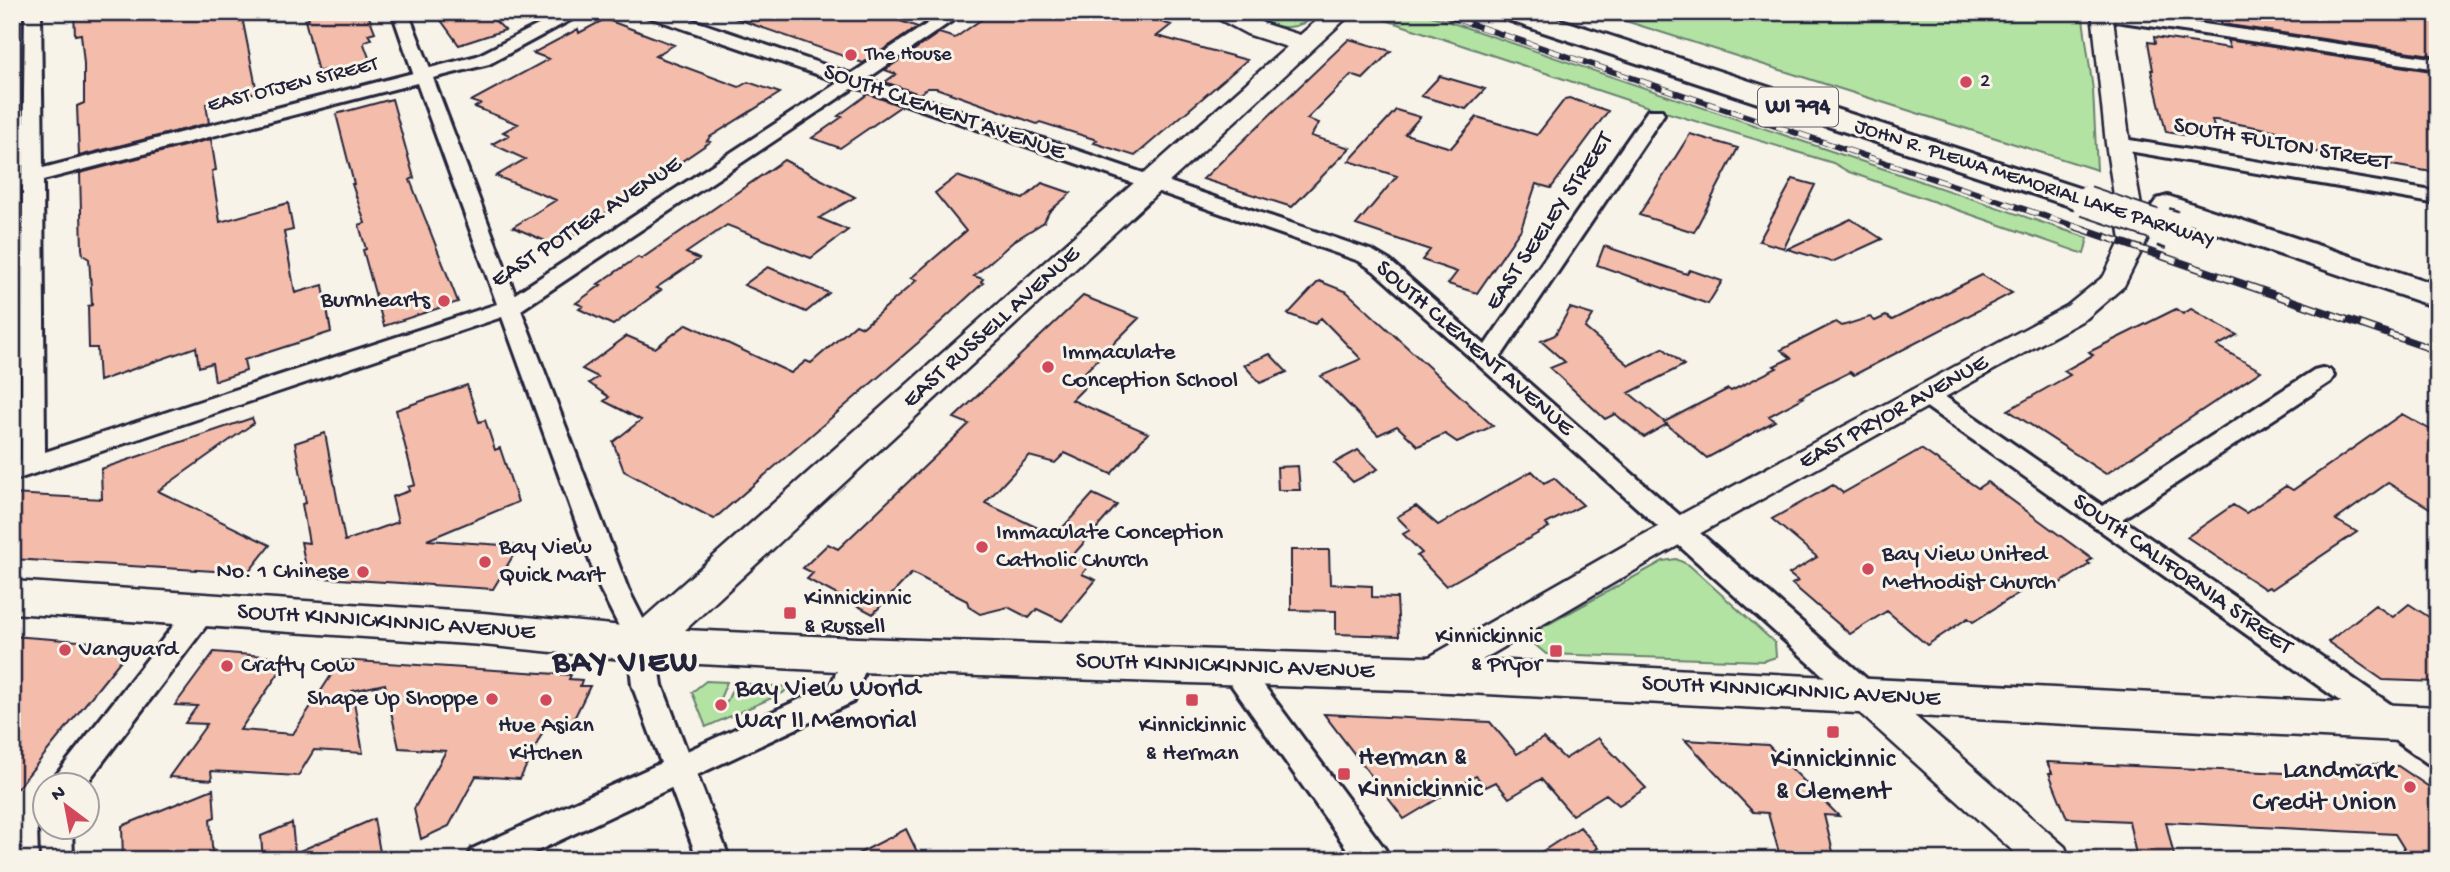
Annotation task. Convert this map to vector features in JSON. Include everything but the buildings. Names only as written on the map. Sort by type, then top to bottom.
[{"type":"main road","points":[[1223,12],[1256,29],[1305,45]]},
{"type":"main road","name":"EAST RUSSELL AVENUE","points":[[642,644],[1341,12]]},
{"type":"main road","name":"JOHN R. PLEWA MEMORIAL LAKE PARKWAY","points":[[1510,12],[2170,218],[2438,297]]},
{"type":"main road","name":"JOHN R. PLEWA MEMORIAL LAKE PARKWAY","points":[[1566,12],[2086,191]]},
{"type":"main road","name":"JOHN R. PLEWA MEMORIAL LAKE PARKWAY","points":[[2170,218],[2438,320]]},
{"type":"main road","name":"SOUTH KINNICKINNIC AVENUE","points":[[12,597],[483,629],[642,644],[857,655],[1429,674],[2438,725]]},
{"type":"street","points":[[23,469],[22,179],[33,12]]},
{"type":"street","points":[[400,12],[591,531],[614,589],[642,644],[647,685],[714,860]]},
{"type":"street","name":"EAST OTJEN STREET","points":[[22,179],[482,60],[577,12]]},
{"type":"street","name":"SOUTH CLEMENT AVENUE","points":[[652,12],[1366,256],[1382,266],[1488,358],[2051,860]]},
{"type":"street","name":"EAST POTTER AVENUE","points":[[23,469],[510,307],[957,12]]},
{"type":"street","points":[[2102,13],[2438,64]]},
{"type":"street","name":"EAST PRYOR AVENUE","points":[[1429,674],[1680,529],[2077,312],[2115,280],[2134,240],[2118,144],[2102,13]]},
{"type":"street","name":"EAST SEELEY STREET","points":[[1488,358],[1655,114]]},
{"type":"street","name":"SOUTH FULTON STREET","points":[[2118,144],[2438,198]]},
{"type":"street","points":[[2103,519],[2322,376]]},
{"type":"street","name":"SOUTH CALIFORNIA STREET","points":[[1926,395],[2438,754]]},
{"type":"street","points":[[79,770],[202,610]]},
{"type":"street","points":[[483,860],[842,693],[857,655]]},
{"type":"street","points":[[1235,668],[1374,860]]},
{"type":"street","points":[[56,840],[57,860]]},
{"type":"green space","points":[[1244,12],[1321,12],[1301,24],[1283,27]]},
{"type":"green space","points":[[1374,12],[1420,12],[2088,238],[2084,254],[1849,172],[1833,163],[1639,104],[1371,15]]},
{"type":"green space","points":[[1597,12],[2082,12],[2093,90],[2097,170]]},
{"type":"green space","points":[[1676,559],[1689,565],[1775,643],[1776,657],[1764,661],[1546,654],[1533,643],[1532,637],[1536,631],[1663,561]]},
{"type":"green space","points":[[706,681],[727,682],[716,708],[724,708],[735,683],[789,687],[783,693],[706,727],[692,692]]},
{"type":"railway","points":[[1435,12],[2083,229]]},
{"type":"railway","points":[[2077,227],[2438,351]]},
{"type":"place","name":"The House","points":[[851,55]]},
{"type":"place","name":"2","points":[[1966,82]]},
{"type":"place","name":"Burnhearts","points":[[444,301]]},
{"type":"place","name":"Immaculate Conception School","points":[[1048,367]]},
{"type":"place","name":"Immaculate Conception Catholic Church","points":[[982,547]]},
{"type":"place","name":"Bay View Quick Mart","points":[[485,562]]},
{"type":"place","name":"Bay View United Methodist Church","points":[[1868,569]]},
{"type":"place","name":"No. 1 Chinese","points":[[363,572]]},
{"type":"place","name":"Kinnickinnic & Russell","points":[[790,613]]},
{"type":"place","name":"Vanguard","points":[[65,650]]},
{"type":"place","name":"Kinnickinnic & Pryor","points":[[1556,651]]},
{"type":"place","name":"Crafty Cow","points":[[227,666]]},
{"type":"place","name":"Shape Up Shoppe","points":[[492,699]]},
{"type":"place","name":"Hue Asian Kitchen","points":[[546,700]]},
{"type":"place","name":"Kinnickinnic & Herman","points":[[1192,700]]},
{"type":"place","name":"Bay View World War II Memorial","points":[[721,705]]},
{"type":"place","name":"Kinnickinnic & Clement","points":[[1833,732]]},
{"type":"place","name":"Herman & Kinnickinnic","points":[[1344,774]]},
{"type":"place","name":"Landmark Credit Union","points":[[2410,787]]},
{"type":"district","name":"BAY VIEW","points":[[626,664]]}]
